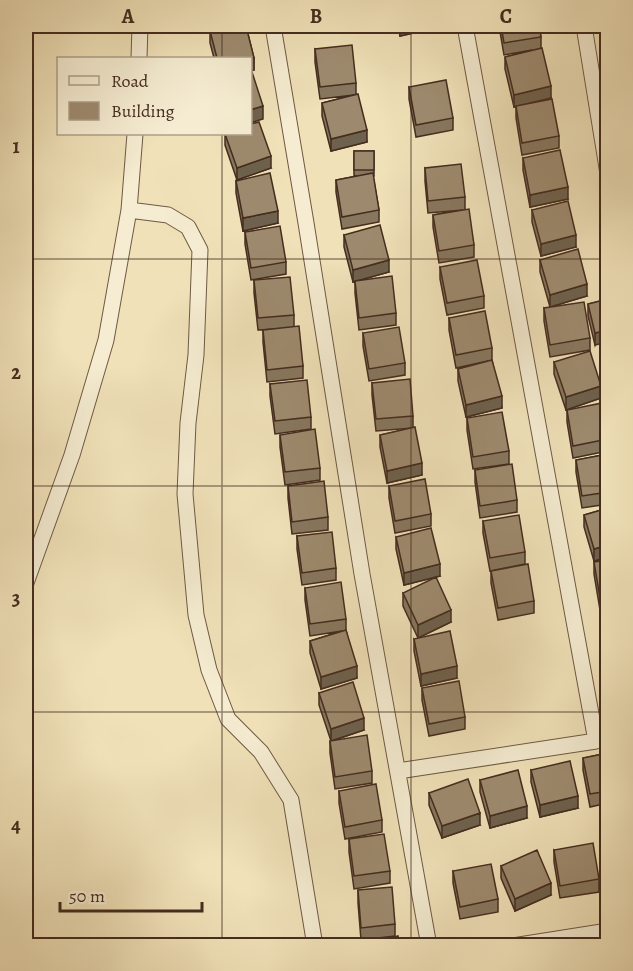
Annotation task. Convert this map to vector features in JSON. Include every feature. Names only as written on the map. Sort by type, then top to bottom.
[{"type":"street","points":[[139,57],[140,26]]},
{"type":"street","points":[[273,26],[362,574],[429,945]]},
{"type":"street","points":[[398,771],[596,741],[465,26]]},
{"type":"street","points":[[584,26],[608,174]]},
{"type":"street","points":[[26,583],[72,455],[106,340],[129,210],[135,135]]},
{"type":"street","points":[[129,210],[168,215],[188,227],[200,250],[196,355],[188,423],[185,494],[196,615],[209,670],[228,718],[261,752],[291,800],[315,945]]},
{"type":"street","points":[[513,945],[608,931]]},
{"type":"building","points":[[231,26],[246,26],[254,58],[217,57],[210,31]]},
{"type":"building","points":[[501,26],[539,26],[541,37],[504,43]]},
{"type":"building","points":[[352,45],[356,83],[320,87],[315,49]]},
{"type":"building","points":[[542,48],[551,86],[514,95],[505,57]]},
{"type":"building","points":[[252,72],[263,106],[252,109]]},
{"type":"building","points":[[446,80],[453,118],[416,125],[409,87]]},
{"type":"building","points":[[358,94],[367,130],[331,139],[322,103]]},
{"type":"building","points":[[552,99],[559,136],[522,143],[516,106]]},
{"type":"building","points":[[259,122],[271,156],[237,168],[225,135],[252,135],[252,124]]},
{"type":"building","points":[[560,150],[568,187],[530,195],[523,158]]},
{"type":"building","points":[[354,151],[374,151],[374,170],[354,170]]},
{"type":"building","points":[[461,164],[465,197],[428,201],[425,168]]},
{"type":"building","points":[[270,173],[278,211],[243,218],[236,181]]},
{"type":"building","points":[[373,173],[379,210],[342,217],[336,180]]},
{"type":"building","points":[[568,201],[576,235],[541,244],[532,210]]},
{"type":"building","points":[[469,209],[474,245],[439,251],[433,215]]},
{"type":"building","points":[[380,225],[389,260],[353,270],[344,235]]},
{"type":"building","points":[[280,226],[286,262],[251,268],[245,232]]},
{"type":"building","points":[[578,249],[587,284],[550,295],[540,260]]},
{"type":"building","points":[[477,260],[484,296],[447,303],[440,267]]},
{"type":"building","points":[[392,276],[396,313],[359,318],[355,281]]},
{"type":"building","points":[[290,277],[294,315],[258,318],[254,280]]},
{"type":"building","points":[[608,299],[608,330],[595,333],[588,304]]},
{"type":"building","points":[[584,302],[590,338],[550,345],[544,308]]},
{"type":"building","points":[[485,311],[492,348],[456,355],[449,318]]},
{"type":"building","points":[[299,326],[303,366],[267,370],[263,330]]},
{"type":"building","points":[[399,327],[405,363],[369,369],[363,333]]},
{"type":"building","points":[[590,351],[601,386],[566,397],[554,362]]},
{"type":"building","points":[[492,360],[502,396],[466,405],[458,369]]},
{"type":"building","points":[[410,379],[413,416],[376,419],[372,383]]},
{"type":"building","points":[[307,380],[311,417],[275,421],[270,384]]},
{"type":"building","points":[[602,403],[608,439],[573,446],[567,410]]},
{"type":"building","points":[[502,412],[509,451],[473,457],[467,418]]},
{"type":"building","points":[[415,427],[422,463],[387,471],[380,435]]},
{"type":"building","points":[[315,429],[320,468],[285,472],[280,435]]},
{"type":"building","points":[[608,454],[608,492],[582,496],[576,460]]},
{"type":"building","points":[[512,464],[517,500],[480,506],[475,470]]},
{"type":"building","points":[[425,479],[431,514],[395,521],[389,486]]},
{"type":"building","points":[[324,481],[328,517],[292,522],[288,486]]},
{"type":"building","points":[[608,508],[608,545],[594,549],[584,515]]},
{"type":"building","points":[[519,515],[525,552],[490,558],[483,521]]},
{"type":"building","points":[[431,528],[440,564],[404,573],[396,537]]},
{"type":"building","points":[[332,532],[336,568],[302,573],[297,536]]},
{"type":"building","points":[[608,560],[608,597],[600,598],[594,562]]},
{"type":"building","points":[[528,564],[534,601],[498,608],[491,571]]},
{"type":"building","points":[[436,577],[451,610],[418,625],[403,593]]},
{"type":"building","points":[[341,582],[346,619],[310,624],[305,588]]},
{"type":"building","points":[[608,614],[608,638],[600,617]]},
{"type":"building","points":[[346,630],[357,666],[321,677],[310,641]]},
{"type":"building","points":[[450,631],[457,666],[421,674],[414,639]]},
{"type":"building","points":[[459,681],[465,717],[429,724],[422,688]]},
{"type":"building","points":[[353,682],[364,718],[331,729],[319,693]]},
{"type":"building","points":[[367,735],[372,771],[335,777],[330,741]]},
{"type":"building","points":[[608,753],[608,791],[590,794],[583,758]]},
{"type":"building","points":[[570,761],[578,796],[540,805],[531,770]]},
{"type":"building","points":[[518,770],[527,806],[490,816],[480,780]]},
{"type":"building","points":[[468,779],[480,813],[442,826],[429,793]]},
{"type":"building","points":[[376,784],[382,820],[345,827],[339,791]]},
{"type":"building","points":[[384,834],[390,871],[354,876],[349,839]]},
{"type":"building","points":[[593,843],[599,879],[560,886],[554,850]]},
{"type":"building","points":[[537,850],[551,883],[515,899],[501,866]]},
{"type":"building","points":[[491,864],[498,899],[460,907],[453,871]]},
{"type":"building","points":[[392,887],[395,924],[361,928],[358,890]]},
{"type":"building","points":[[398,936],[400,945],[363,945]]}]
